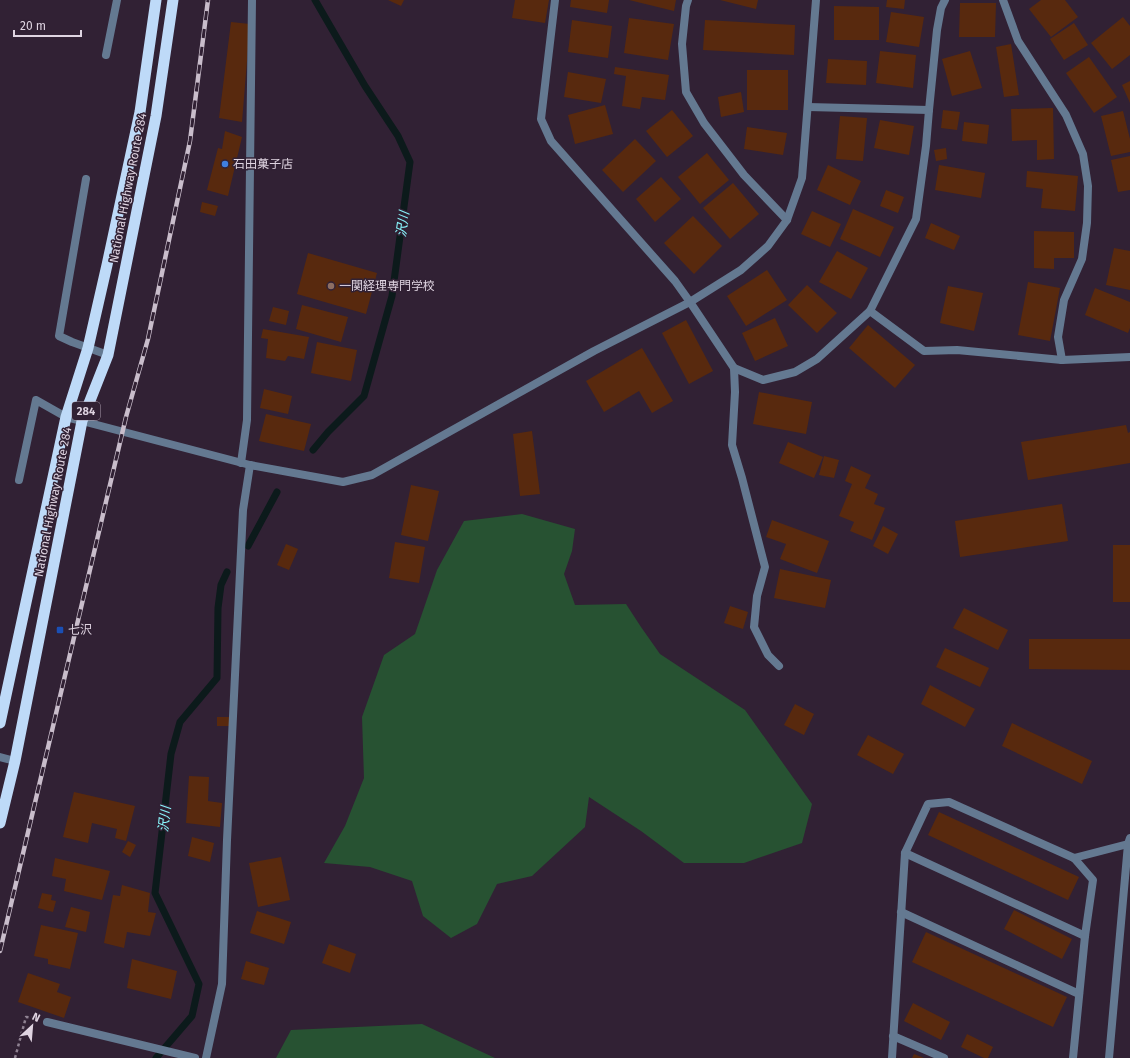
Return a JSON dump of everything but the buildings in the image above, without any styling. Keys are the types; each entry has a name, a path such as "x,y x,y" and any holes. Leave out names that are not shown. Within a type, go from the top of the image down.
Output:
{"highway":[{"name":"National Highway Route 284","path":"0,722 66,417 88,348 140,112 156,0"},
{"name":"National Highway Route 284","path":"0,823 15,760 82,421 108,355 156,116 172,0"}],"street":[{"path":"106,55 117,0"},
{"path":"206,1058 222,984 227,840 246,464 252,0"},
{"path":"555,0 542,119 551,141 675,281 734,368 735,392 732,445 765,567 757,596 754,627 768,655 779,666"},
{"path":"688,0 682,44 686,92 704,123 744,175 787,220"},
{"path":"19,480 36,400 66,417 246,464 343,482 372,475 594,351 690,302 741,270 768,246 787,220 802,178 816,0"},
{"path":"734,368 763,380 795,372 817,359 870,311 916,219 926,146 928,110 937,30 941,8 945,0"},
{"path":"1003,0 1018,41 1066,115 1083,154 1088,186 1087,223 1082,259 1064,300 1058,337 1062,360"},
{"path":"808,107 928,110"},
{"path":"86,180 59,336 108,355"},
{"path":"870,311 924,351 957,350 1062,360 1130,357"},
{"path":"0,757 15,760"},
{"path":"892,1058 905,853 928,804 949,802 1074,858 1093,880 1085,936 1073,1058"},
{"path":"1074,858 1129,841 1109,1058"},
{"path":"905,853 1085,936"},
{"path":"901,912 1080,994"},
{"path":"47,1022 195,1058"},
{"path":"893,1036 944,1058"}],"path":[{"path":"15,1058 26,1017 47,1022"}],"green space":[{"path":"522,514 575,529 572,551 564,574 575,605 626,604 660,654 745,710 812,804 802,843 744,863 684,863 641,831 589,797 585,827 532,876 497,884 477,924 451,938 423,916 412,881 370,867 324,863 345,826 364,778 362,717 384,655 415,634 437,570 464,521"},
{"path":"422,1024 495,1058 276,1058 291,1030"}],"waterway":[{"name":"沢川","path":"313,450 328,432 364,396 392,296 410,162 398,136 365,86 315,0"},
{"name":"沢川","path":"248,546 277,492"},
{"name":"沢川","path":"156,1058 192,1016 199,984 155,893 171,754 180,722 217,678 218,608 221,585 227,572"}],"railway":[{"path":"0,951 126,417 148,339 190,141 208,0"}],"place":[{"name":"石田菓子店","path":"225,164"},
{"name":"一関経理専門学校","path":"331,286"},
{"name":"七沢","path":"60,630"}]}
